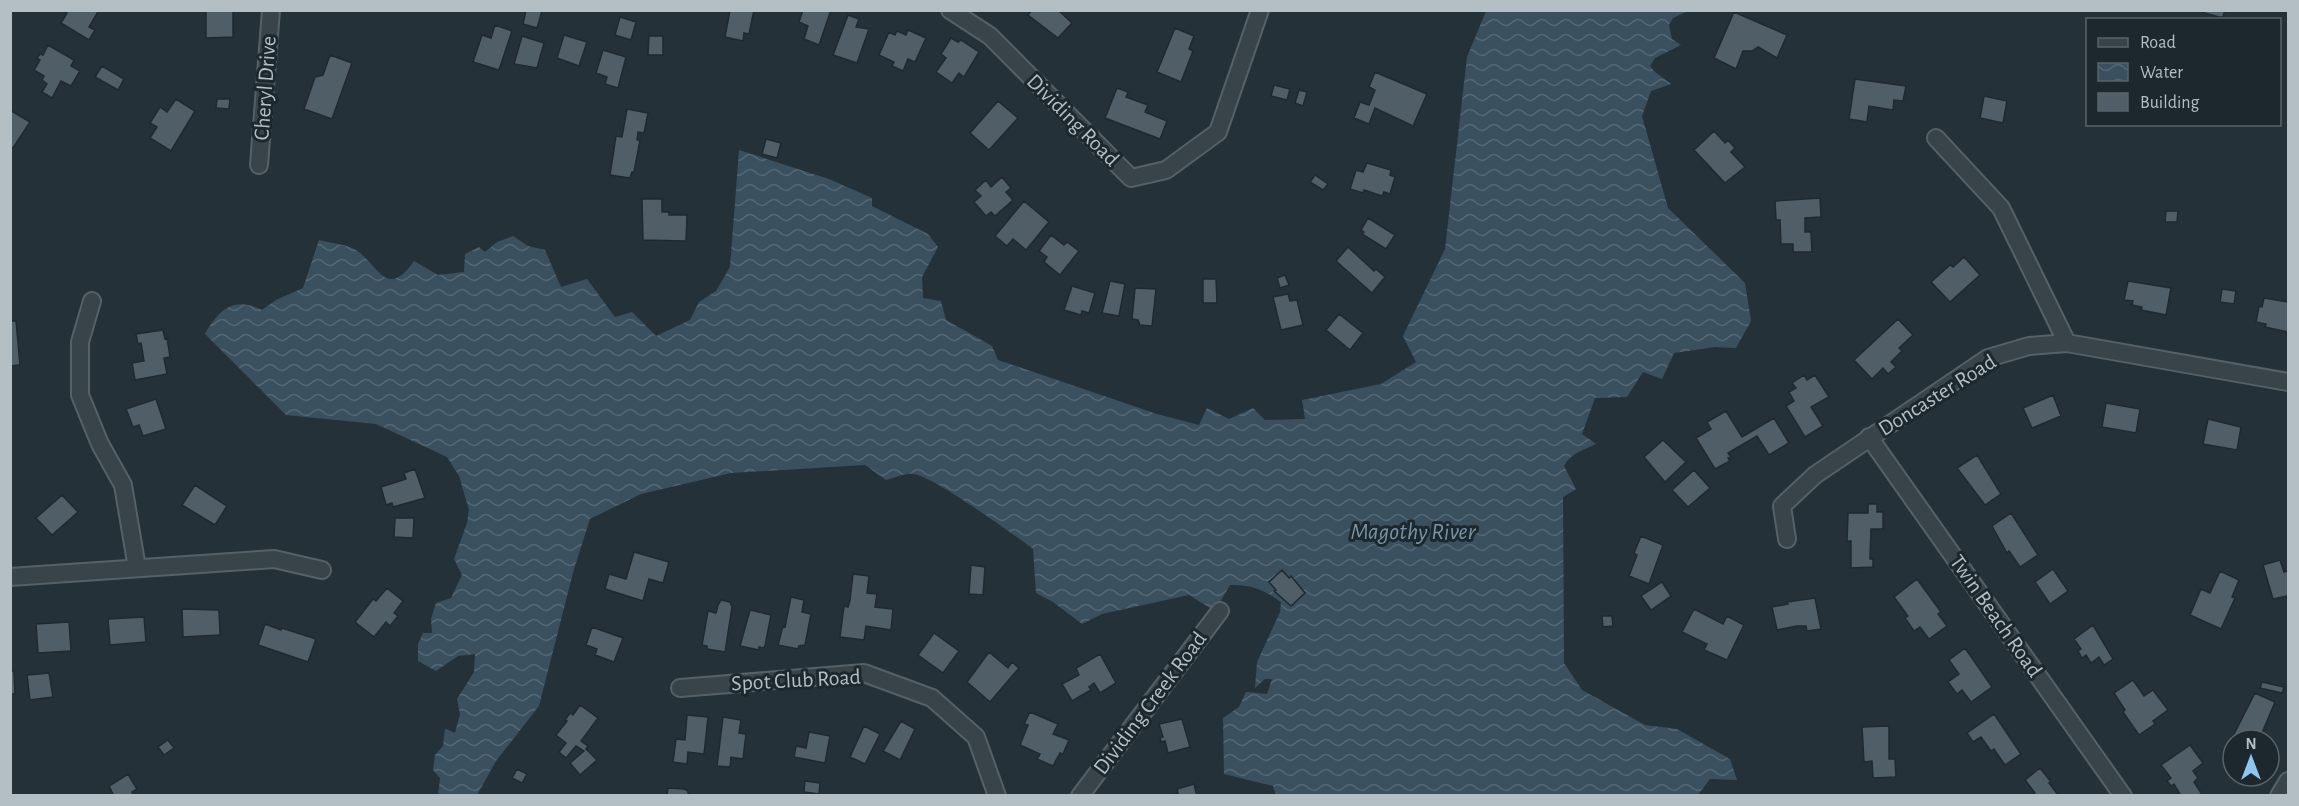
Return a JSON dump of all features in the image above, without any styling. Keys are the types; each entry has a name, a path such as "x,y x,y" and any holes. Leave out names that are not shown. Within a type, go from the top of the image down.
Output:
{"street":[{"name":"Cheryl Drive","path":"259,165 271,10"},
{"name":"Dividing Road","path":"950,10 990,36 1131,178 1166,170 1218,132 1260,10"},
{"path":"1936,138 2001,208 2067,343"},
{"path":"92,301 80,342 80,395 100,444 123,485 137,568"},
{"name":"Doncaster Road","path":"1786,539 1782,506 1815,475 1988,358 2029,346 2067,343 2289,382"},
{"name":"Twin Beach Road","path":"1869,437 2123,795"},
{"path":"10,577 274,559 321,570"},
{"name":"Dividing Creek Road","path":"1080,795 1220,611"},
{"name":"Spot Club Road","path":"680,688 864,673 932,698 976,737 997,795"},
{"path":"2279,795 2289,781"}],"water":[{"name":"Magothy River","path":"1486,11 1688,11 1673,18 1669,25 1672,39 1681,45 1655,58 1650,66 1671,84 1651,91 1642,116 1668,208 1745,283 1751,321 1736,348 1715,347 1674,353 1662,379 1643,372 1627,397 1595,398 1582,434 1596,444 1574,455 1564,466 1576,489 1563,497 1564,663 1582,690 1645,725 1677,729 1730,759 1737,780 1710,779 1697,796 1276,795 1273,786 1224,774 1223,718 1239,707 1246,692 1267,694 1272,679 1265,679 1255,688 1257,662 1280,612 1281,602 1257,589 1230,585 1215,611 1189,595 1102,614 1082,624 1053,602 1036,593 1033,549 973,507 923,477 910,474 886,480 865,465 731,473 641,494 590,519 574,569 539,706 496,761 477,795 438,795 440,778 433,770 435,755 443,746 445,729 455,733 460,714 457,699 474,672 475,654 458,656 436,671 418,661 418,644 423,633 432,633 431,619 436,603 451,598 462,575 454,559 467,523 469,510 459,476 447,457 376,424 286,415 205,334 210,325 228,307 243,304 262,310 276,300 303,288 319,240 356,250 389,279 404,273 414,261 438,275 464,272 465,254 479,247 485,252 497,242 513,236 528,246 545,250 561,287 587,279 615,317 632,312 656,336 690,320 699,302 716,291 730,267 739,150 829,179 872,198 872,206 928,234 938,247 922,277 923,298 941,301 946,320 992,346 998,360 1157,414 1199,425 1207,408 1229,419 1253,408 1265,420 1305,419 1302,400 1381,384 1416,362 1403,336 1445,249 1467,57"}],"building":[{"path":"63,10 99,10 89,27 95,30 89,40 61,23 67,13"},
{"path":"206,10 233,10 233,37 206,38"},
{"path":"526,10 542,11 537,28 523,24"},
{"path":"730,10 754,10 749,34 744,33 743,41 725,37"},
{"path":"803,10 831,10 819,45 804,39 808,26 799,22"},
{"path":"1032,10 1058,10 1072,23 1058,38 1028,15"},
{"path":"2194,10 2225,10 2223,17 2219,17"},
{"path":"1734,12 1787,35 1777,58 1758,47 1752,51 1743,51 1736,69 1714,58"},
{"path":"848,15 859,19 856,27 869,29 857,63 833,55"},
{"path":"620,17 636,22 631,40 615,35"},
{"path":"495,25 512,31 499,70 473,62 482,35 491,38"},
{"path":"1175,28 1194,36 1189,49 1193,51 1181,82 1157,72"},
{"path":"908,30 926,38 915,62 908,59 903,71 892,66 894,62 879,55 889,32 895,35 897,31 906,35"},
{"path":"564,35 587,42 579,66 557,58"},
{"path":"522,36 544,43 537,68 514,64"},
{"path":"649,36 663,36 663,55 648,55"},
{"path":"951,38 958,42 961,40 979,52 964,77 959,73 952,83 936,72 946,58 941,54"},
{"path":"48,45 74,60 71,66 80,71 71,86 61,81 52,98 42,92 47,84 42,80 44,76 34,70 40,60 37,58 40,54 43,55"},
{"path":"603,50 626,57 618,88 605,84 607,77 596,73"},
{"path":"330,55 352,63 332,119 304,109 315,77 323,75"},
{"path":"102,66 124,79 118,90 95,77"},
{"path":"1375,72 1427,94 1413,126 1375,108 1369,124 1354,118 1360,102 1369,105 1375,90 1369,87"},
{"path":"1855,79 1906,86 1903,101 1894,100 1893,110 1869,106 1867,122 1849,119"},
{"path":"1274,85 1290,89 1287,100 1271,96"},
{"path":"1117,88 1128,92 1126,97 1148,105 1145,112 1167,121 1160,139 1105,118"},
{"path":"1299,90 1307,92 1303,106 1295,103"},
{"path":"1984,96 2007,101 2003,123 1980,118"},
{"path":"176,99 195,111 171,151 150,138 157,127 150,123 160,107 167,112"},
{"path":"217,99 230,99 229,109 216,108"},
{"path":"998,101 1018,118 989,150 970,133"},
{"path":"627,109 648,113 644,133 638,132 637,140 640,140 634,172 630,178 610,175 616,136 622,137"},
{"path":"10,110 30,122 13,148 10,146"},
{"path":"1714,131 1725,143 1728,140 1735,148 1731,152 1745,167 1725,183 1694,150"},
{"path":"766,139 781,143 777,158 762,154"},
{"path":"1367,163 1391,170 1390,175 1395,177 1390,194 1384,192 1382,196 1364,190 1363,193 1350,189 1356,170 1363,172"},
{"path":"1315,175 1328,184 1323,190 1310,182"},
{"path":"1002,177 1011,188 1006,192 1013,200 995,216 991,212 986,216 974,202 981,196 975,190 986,180 991,187"},
{"path":"1820,198 1821,217 1805,218 1805,232 1811,232 1812,252 1793,252 1793,244 1781,244 1780,220 1776,220 1775,201"},
{"path":"642,199 662,199 662,212 669,212 669,215 687,215 686,241 643,240"},
{"path":"1024,201 1049,222 1026,250 1013,239 1007,246 995,236"},
{"path":"2166,211 2178,211 2177,222 2165,222"},
{"path":"1368,218 1395,235 1386,249 1362,234 1364,232 1361,230"},
{"path":"1051,235 1064,245 1067,242 1079,251 1060,275 1044,262 1047,257 1039,251"},
{"path":"1348,247 1374,271 1376,269 1385,277 1372,293 1336,261"},
{"path":"1964,257 1980,275 1950,302 1931,282 1950,265 1953,267"},
{"path":"1285,275 1289,285 1280,288 1277,278"},
{"path":"1203,279 1216,279 1217,303 1203,303"},
{"path":"1110,281 1125,284 1119,316 1102,313"},
{"path":"2128,281 2171,288 2166,315 2141,310 2142,307 2132,305 2133,301 2124,300"},
{"path":"1072,286 1095,293 1089,313 1082,311 1081,315 1064,310"},
{"path":"1135,288 1156,289 1152,326 1140,325 1138,320 1132,319"},
{"path":"2222,289 2236,291 2234,304 2220,302"},
{"path":"1288,294 1290,301 1297,300 1303,325 1281,330 1273,297"},
{"path":"2264,298 2288,302 2288,332 2265,327 2266,324 2256,322 2259,306 2262,307"},
{"path":"1339,314 1363,333 1350,350 1326,330"},
{"path":"1898,319 1913,335 1899,348 1902,351 1891,362 1896,367 1888,374 1883,368 1872,379 1854,360"},
{"path":"10,321 16,321 20,365 10,366"},
{"path":"163,330 165,339 167,338 170,357 164,358 167,374 135,380 132,363 144,361 141,343 138,344 136,334"},
{"path":"1804,375 1807,380 1815,375 1829,397 1811,407 1823,426 1805,437 1786,406 1794,401 1789,392 1796,388 1792,383"},
{"path":"2053,395 2061,416 2032,428 2023,408"},
{"path":"156,399 166,429 143,436 139,425 133,427 126,409"},
{"path":"2106,403 2140,409 2136,433 2102,427"},
{"path":"1726,411 1742,437 1774,418 1789,443 1769,455 1757,436 1728,453 1731,457 1728,458 1730,461 1715,469 1696,438 1711,429 1707,422"},
{"path":"2208,419 2241,427 2237,450 2203,444"},
{"path":"1663,440 1686,462 1665,482 1644,457"},
{"path":"1977,455 2001,494 1985,505 1957,468"},
{"path":"415,469 425,498 393,507 392,503 386,505 381,487 406,479 404,473"},
{"path":"1694,470 1710,488 1688,507 1672,490"},
{"path":"195,485 227,506 215,525 182,505"},
{"path":"62,495 78,512 52,535 36,518"},
{"path":"1868,504 1877,504 1877,512 1883,512 1883,529 1871,529 1870,559 1873,559 1873,567 1851,568 1851,541 1847,541 1848,513 1868,513"},
{"path":"2011,513 2038,555 2020,567 2009,551 2007,553 1992,526"},
{"path":"395,518 414,518 413,538 394,537"},
{"path":"1641,536 1663,545 1649,584 1629,576 1637,555 1634,553"},
{"path":"634,552 669,562 663,583 649,579 643,601 605,589 609,574 626,579"},
{"path":"2280,560 2284,572 2288,571 2288,597 2273,599 2263,565"},
{"path":"971,565 985,567 983,595 969,594"},
{"path":"2053,569 2068,591 2050,604 2035,582"},
{"path":"1282,570 1289,578 1291,576 1305,593 1291,606 1274,591 1276,590 1269,582"},
{"path":"2220,571 2239,580 2232,597 2235,598 2221,629 2190,615 2201,589 2210,593"},
{"path":"853,574 869,576 867,593 877,594 875,607 893,609 891,630 866,626 864,640 840,637 844,606 848,607 850,600"},
{"path":"1917,579 1941,612 1938,614 1947,626 1929,639 1920,627 1914,631 1905,618 1908,616 1894,597"},
{"path":"1662,582 1671,596 1651,610 1641,596"},
{"path":"387,588 403,601 394,613 398,616 390,626 386,622 374,637 355,622 373,599 376,601"},
{"path":"791,597 804,600 802,612 811,614 805,645 799,646 798,649 778,645 783,626 785,627"},
{"path":"1815,598 1821,629 1807,631 1806,626 1797,626 1777,630 1772,607 1788,604 1787,602"},
{"path":"721,600 730,602 732,607 725,652 707,649 707,646 702,645 708,611 716,613"},
{"path":"182,609 219,610 220,635 183,637"},
{"path":"1694,609 1723,624 1727,616 1744,625 1727,660 1704,650 1707,644 1682,632"},
{"path":"750,610 771,615 765,646 759,647 759,650 740,646"},
{"path":"1602,616 1612,616 1613,626 1603,627"},
{"path":"144,617 146,642 110,645 108,619"},
{"path":"69,622 71,651 38,653 36,624"},
{"path":"265,624 316,639 308,662 258,645"},
{"path":"2093,625 2113,659 2104,665 2099,657 2091,663 2086,655 2082,658 2078,651 2081,649 2074,639"},
{"path":"592,627 623,638 614,662 595,655 597,649 586,645"},
{"path":"934,633 959,651 943,673 918,655"},
{"path":"1965,648 1992,687 1971,702 1962,690 1957,694 1948,682 1959,674 1949,660"},
{"path":"989,652 1008,668 1012,662 1019,668 990,702 967,682"},
{"path":"1100,654 1116,683 1100,693 1094,683 1089,687 1091,690 1072,701 1062,684 1079,675 1076,668"},
{"path":"10,671 14,671 15,694 10,694"},
{"path":"49,673 53,697 30,700 27,675"},
{"path":"2133,680 2144,696 2153,690 2168,710 2153,721 2155,724 2139,735 2123,712 2125,710 2114,693"},
{"path":"2262,682 2284,687 2282,693 2260,688"},
{"path":"2255,693 2275,702 2264,728 2237,728"},
{"path":"580,705 598,718 581,741 588,746 586,749 597,760 580,775 570,763 584,751 576,746 566,758 559,752 566,743 556,735 570,713 573,715"},
{"path":"1030,712 1058,724 1053,734 1069,740 1063,754 1060,753 1053,766 1037,759 1040,754 1020,745 1028,725 1024,724"},
{"path":"1994,714 2021,754 2005,765 1994,749 1991,751 1981,737 1973,742 1967,733"},
{"path":"687,715 708,717 704,754 688,752 687,764 673,762 676,739 685,740"},
{"path":"723,717 741,720 739,733 746,734 743,759 731,757 730,767 717,766"},
{"path":"1182,719 1190,747 1168,753 1165,741 1161,742 1160,738 1163,737 1159,724"},
{"path":"901,721 915,729 900,760 883,751"},
{"path":"864,726 880,734 865,764 850,757"},
{"path":"1889,726 1889,759 1895,759 1896,777 1873,778 1872,761 1864,762 1862,727"},
{"path":"809,732 830,736 825,763 794,757 796,746 806,748"},
{"path":"168,740 174,748 164,755 158,747"},
{"path":"2190,745 2203,763 2193,771 2198,778 2194,782 2203,796 2181,796 2174,784 2171,786 2167,781 2171,778 2161,765"},
{"path":"2040,768 2059,796 2031,796 2035,793 2025,780"},
{"path":"517,769 527,774 522,783 512,778"},
{"path":"128,774 137,789 132,792 134,796 114,796 109,786"},
{"path":"805,781 820,783 819,794 804,792"},
{"path":"1194,784 1197,796 1170,796 1178,793 1177,789"},
{"path":"668,788 684,789 688,791 688,796 667,796"}]}
